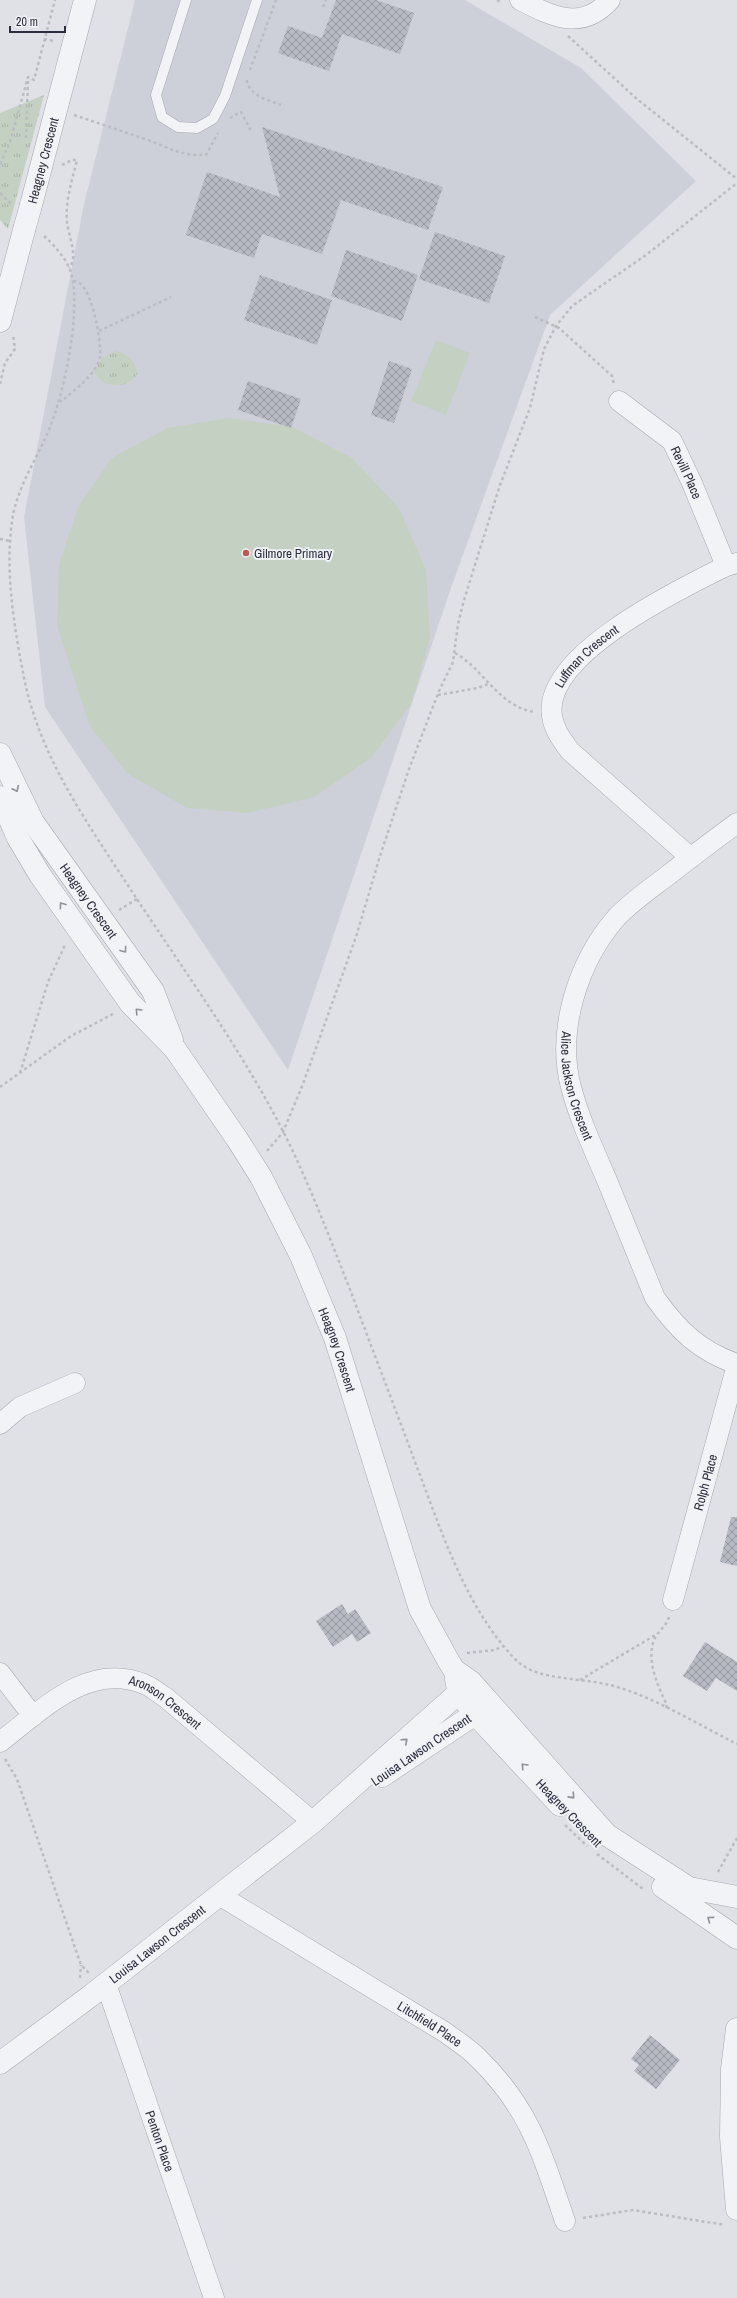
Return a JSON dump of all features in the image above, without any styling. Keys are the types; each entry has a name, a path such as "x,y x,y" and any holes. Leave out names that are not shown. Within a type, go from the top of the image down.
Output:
{"street":[{"name":"Heagney Crescent","path":"0,321 33,232 23,207 85,0"},
{"path":"514,3 554,17 571,20 588,16 605,6 610,0"},
{"name":"Revill Place","path":"619,401 672,441 731,565"},
{"name":"Luffman Crescent","path":"691,858 570,751 555,730 552,715 552,699 558,684 568,671 589,650 621,625 655,602 731,565"},
{"name":"Heagney Crescent","path":"0,754 40,875 130,1003 175,1049 250,1160 301,1256 335,1338 420,1609 482,1710 607,1835 737,1938"},
{"name":"Heagney Crescent","path":"0,797 24,826"},
{"name":"Alice Jackson Crescent","path":"737,822 644,893 617,917 606,931 587,962 570,1015 567,1034 568,1070 571,1087 582,1120 655,1298 674,1324 697,1344 723,1359 737,1364"},
{"name":"Rolph Place","path":"673,1600 737,1364"},
{"path":"0,1424 20,1407 75,1383"},
{"path":"0,1673 34,1716"},
{"name":"Louisa Lawson Crescent","path":"313,1822 461,1675"},
{"name":"Aronson Crescent","path":"1,1748 34,1716 61,1695 84,1683 109,1678 121,1678 145,1684 165,1697 313,1822"},
{"name":"Louisa Lawson Crescent","path":"0,2063 97,1976 219,1896 313,1822 482,1710"},
{"name":"Heagney Crescent","path":"653,1872 689,1888 737,1897"},
{"name":"Litchfield Place","path":"219,1896 443,2031 476,2055 505,2086 517,2103 535,2136 565,2221"},
{"name":"Penton Place","path":"97,1976 214,2298"},
{"path":"733,2218 731,2137 732,2069 737,2029"}],"lane":[{"path":"186,0 156,95 162,117 178,128 197,128 213,119 225,96 257,0"}],"path":[{"path":"28,77 34,80 55,0"},
{"path":"276,0 255,61 246,79 248,87 258,96 281,105"},
{"path":"324,7 326,0"},
{"path":"497,0 514,3"},
{"path":"565,32 580,50 636,99 737,179"},
{"path":"26,142 28,77"},
{"path":"0,164 10,142 28,77"},
{"path":"58,165 77,160 66,208 72,252 71,266 69,268"},
{"path":"250,1160 267,1151 283,1132 303,1084 356,937 396,808 455,653 458,624 464,600 500,485 530,408 544,349 556,326 572,306 646,255 737,183"},
{"path":"0,193 23,207"},
{"path":"33,232 61,255 69,268 73,281 74,306 70,349 59,401 50,429 17,501 10,541 12,595 25,682 35,718 53,764 89,825 226,1035 283,1132 325,1226 446,1543 470,1595 503,1646 529,1671 614,1686 666,1708 737,1744"},
{"path":"59,401 62,401 94,370 100,357 99,331 89,298 80,283 73,281"},
{"path":"99,331 171,297"},
{"path":"536,317 556,326 612,376 619,401"},
{"path":"0,539 10,541"},
{"path":"455,653 488,684 519,707 552,715"},
{"path":"438,695 478,688 488,684"},
{"path":"20,1073 48,982 59,955 68,940"},
{"path":"0,1087 71,1036 120,1011"},
{"path":"580,1680 658,1633 667,1624 673,1600"},
{"path":"658,1633 653,1643 653,1666 658,1686 667,1705 666,1708"},
{"path":"461,1675 495,1650 503,1646"},
{"path":"1,1748 17,1779 81,1965 80,1982 97,1976"},
{"path":"718,1872 737,1838"},
{"path":"81,1965 97,1976"},
{"path":"565,2221 633,2210 733,2218"}],"shaded area":[{"name":"Gilmore Primary","path":"135,0 465,0 581,68 696,181 550,315 451,588 288,1070 45,707 24,517 84,204"}],"green space":[{"path":"44,95 8,229 0,220 0,113"},
{"path":"436,340 470,353 446,415 411,401"},
{"path":"116,351 124,354 130,359 135,365 138,373 134,379 122,385 109,384 103,381 94,371 102,358"},
{"path":"229,418 292,427 352,458 399,508 426,570 430,638 411,704 371,758 314,797 248,813 187,808 128,774 89,725 57,625 59,565 79,505 112,458 167,428"}],"building":[{"path":"336,0 376,0 414,13 400,54 342,34 329,71 278,53 288,26 322,38"},
{"path":"262,127 443,187 428,230 341,200 322,254 262,234 254,258 186,235 207,172 280,197"},
{"path":"435,232 505,256 489,303 419,279"},
{"path":"346,250 418,275 402,321 331,296"},
{"path":"260,275 332,300 317,345 244,320"},
{"path":"389,361 412,369 394,423 371,415"},
{"path":"248,381 301,399 291,428 238,410"},
{"path":"731,1517 737,1517 737,1566 720,1562"},
{"path":"342,1604 348,1614 355,1609 371,1633 357,1642 352,1634 333,1647 316,1621"},
{"path":"705,1642 737,1662 737,1691 716,1678 707,1691 683,1676"},
{"path":"650,2035 680,2060 656,2089 634,2071 639,2065 631,2059"}],"place":[{"name":"Gilmore Primary","path":"246,553"}]}
